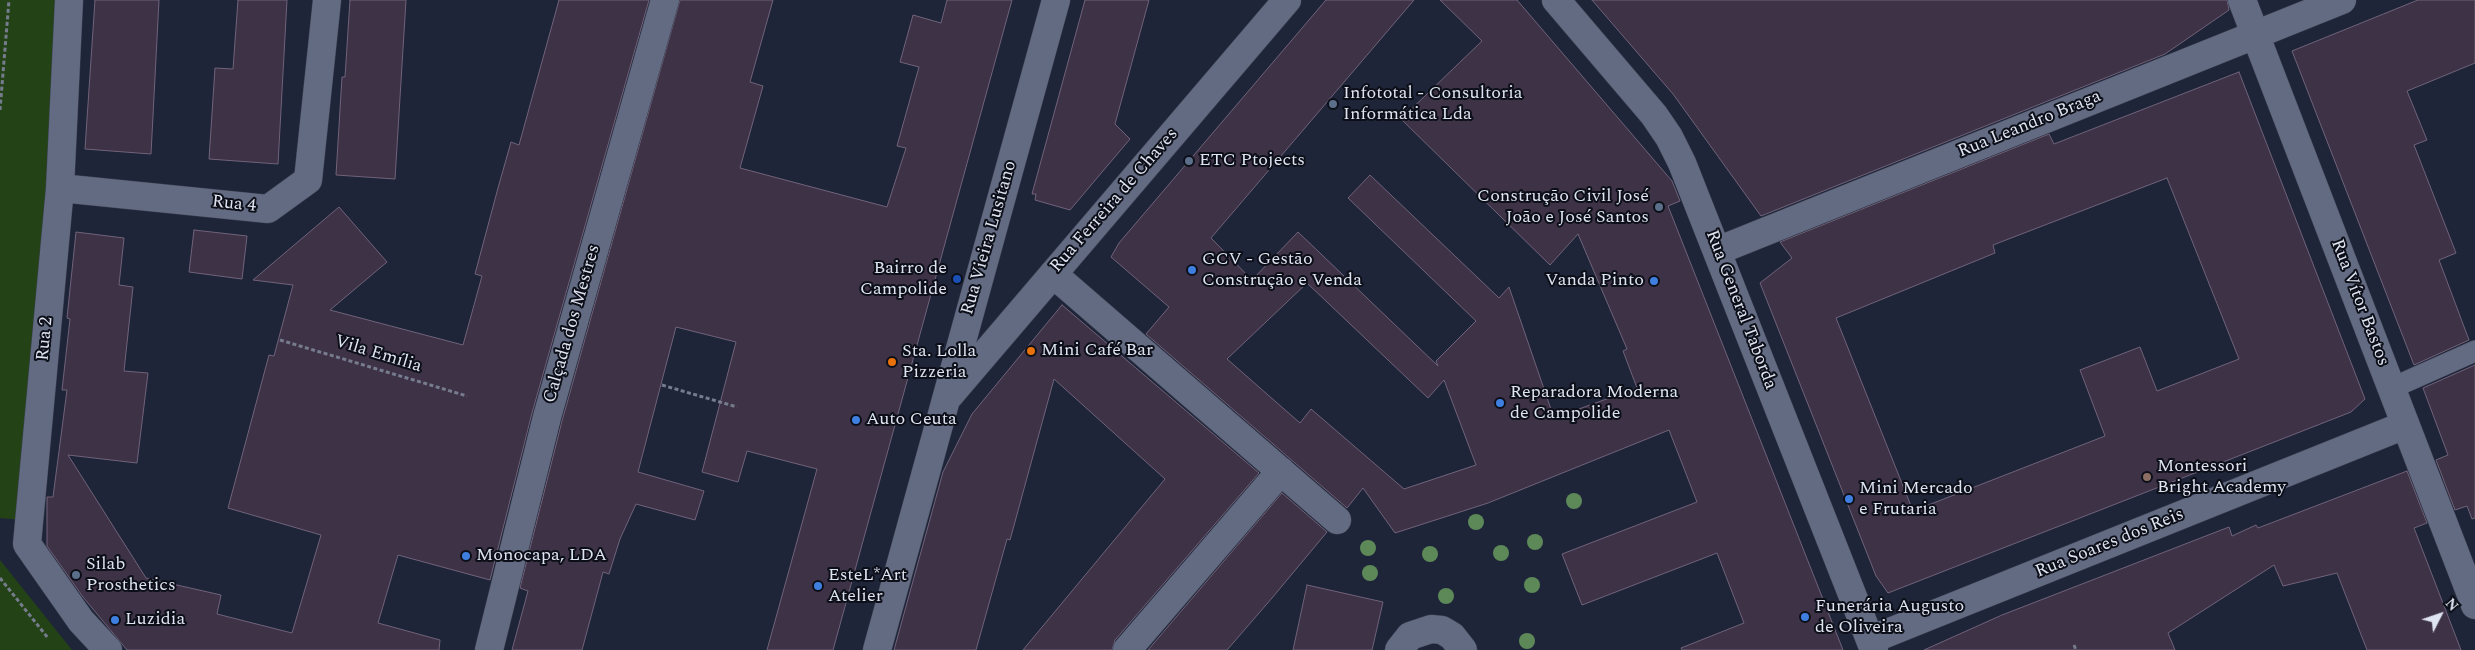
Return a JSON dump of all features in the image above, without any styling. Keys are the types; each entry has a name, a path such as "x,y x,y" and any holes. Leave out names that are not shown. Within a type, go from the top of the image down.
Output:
{"street":[{"name":"Rua 2","path":"69,0 60,188 27,544 81,621 108,650"},
{"name":"Rua 4","path":"60,188 268,209 308,180 327,0"},
{"name":"Calçada dos Mestres","path":"490,650 547,417 665,0"},
{"name":"Rua Vieira Lusitano","path":"877,650 943,402 1056,0"},
{"name":"Rua Ferreira de Chaves","path":"943,402 1287,0"},
{"name":"Rua General Taborda","path":"1556,0 1654,115 1669,138 1717,251 1872,645"},
{"name":"Rua Vítor Bastos","path":"2242,0 2475,605"},
{"name":"Rua Leandro Braga","path":"1717,251 2342,0"},
{"path":"1054,274 1338,520"},
{"name":"Rua Soares dos Reis","path":"1872,645 2406,425"},
{"path":"1127,650 1281,471"},
{"path":"1399,650 1410,636 1431,629 1442,630 1452,636 1463,650"}],"lane":[{"path":"2392,388 2475,351"}],"path":[{"path":"0,110 9,0"},
{"name":"Vila Emília","path":"280,340 467,396"},
{"path":"662,385 737,407"},
{"path":"0,578 52,643"},
{"path":"2074,645 2076,650"}],"green space":[{"path":"0,0 77,0 34,521 0,518"},
{"path":"0,560 72,650 0,650"}],"building":[{"path":"95,0 159,0 151,154 85,149"},
{"path":"238,0 287,0 278,164 209,159 215,68 233,69"},
{"path":"350,0 406,0 395,179 336,175 342,77 345,77"},
{"path":"559,0 649,0 532,413 490,580 398,555 378,623 440,640 439,650 127,650 83,597 47,546 47,497 53,497 67,390 62,390 70,319 67,318 76,232 124,238 119,285 133,287 124,371 148,373 137,463 68,455 146,578 221,595 217,614 292,633 321,535 228,508 269,355 274,356 293,285 253,280 339,207 387,262 330,310 463,345 482,276 475,274 498,188 511,142 519,145"},
{"path":"680,0 773,0 750,82 763,86 740,168 887,207 906,148 897,146 919,67 900,62 913,15 941,23 947,0 1012,0 833,650 767,650 817,469 747,451 738,482 702,472 736,342 676,327 638,472 704,491 695,520 636,504 620,539 609,574 603,572 582,650 512,650 528,591 520,588 562,421"},
{"path":"1085,0 1149,0 1115,124 1130,139 1070,210 1035,200 1036,194 1032,194"},
{"path":"1326,0 1414,0 1211,238 1252,280 1298,232 1438,366 1436,361 1476,321 1348,198 1370,175 1499,298 1509,287 1554,418 1637,388 1623,351 1627,349 1578,234 1550,265 1401,119 1482,41 1440,0 1517,0 1672,181 1680,201 1668,206 1843,650 1682,650 1681,648 1744,623 1717,553 1582,605 1562,554 1697,502 1669,430 1488,503 1395,533 1363,488 1347,508 1146,334 1169,307 1111,257 1119,243","holes":["1307,283 1428,398 1444,380 1476,465 1404,489 1311,409 1300,423 1227,359"]},
{"path":"1592,0 2227,0 2229,10 2165,54 1761,216 1673,94"},
{"path":"2418,0 2475,0 2475,63 2407,91 2427,140 2414,145 2456,253 2439,260 2469,340 2414,365 2292,51"},
{"path":"2239,72 2365,399 2351,412 1888,593 1876,576 1760,283 1792,258 1780,242 2049,134 2054,144","holes":["2167,178 2239,359 2157,391 2140,347 2080,370 2105,436 1913,511 1836,318 1995,253 1993,245"]},
{"path":"194,230 247,236 242,279 189,272"},
{"path":"1062,305 1259,473 1115,640 1112,650 1023,650 1165,479 1054,379 1010,540 1007,539 976,650 894,650 943,472 972,414"},
{"path":"2475,365 2475,518 2472,519 2467,506 2455,510 2436,460 2448,455 2423,388"},
{"path":"2407,471 2427,523 2414,528 2461,650 2367,650 2337,573 2283,586 2274,565 2168,633 2175,650 1924,650 2002,615 2229,527 2232,536 2256,525 2258,528"},
{"path":"1282,493 1327,532 1272,598 1227,650 1148,650"},
{"path":"1307,585 1383,602 1372,650 1293,650"}],"place":[{"name":"Infototal - Consultoria Informática Lda","path":"1333,104"},
{"name":"ETC Ptojects","path":"1189,161"},
{"name":"Construção Civil José João e José Santos","path":"1659,207"},
{"name":"GCV - Gestão Construção e Venda","path":"1192,270"},
{"name":"Bairro de Campolide","path":"957,279"},
{"name":"Vanda Pinto","path":"1654,281"},
{"name":"Mini Café Bar","path":"1031,351"},
{"name":"Sta. Lolla Pizzeria","path":"892,362"},
{"name":"Reparadora Moderna de Campolide","path":"1500,403"},
{"name":"Auto Ceuta","path":"856,420"},
{"name":"Montessori Bright Academy","path":"2147,477"},
{"name":"Mini Mercado e Frutaria","path":"1849,499"},
{"name":"Monocapa, LDA","path":"466,556"},
{"name":"Silab Prosthetics","path":"76,575"},
{"name":"EsteL*Art Atelier","path":"818,586"},
{"name":"Funerária Augusto de Oliveira","path":"1805,617"},
{"name":"Luzidia","path":"115,620"}]}
